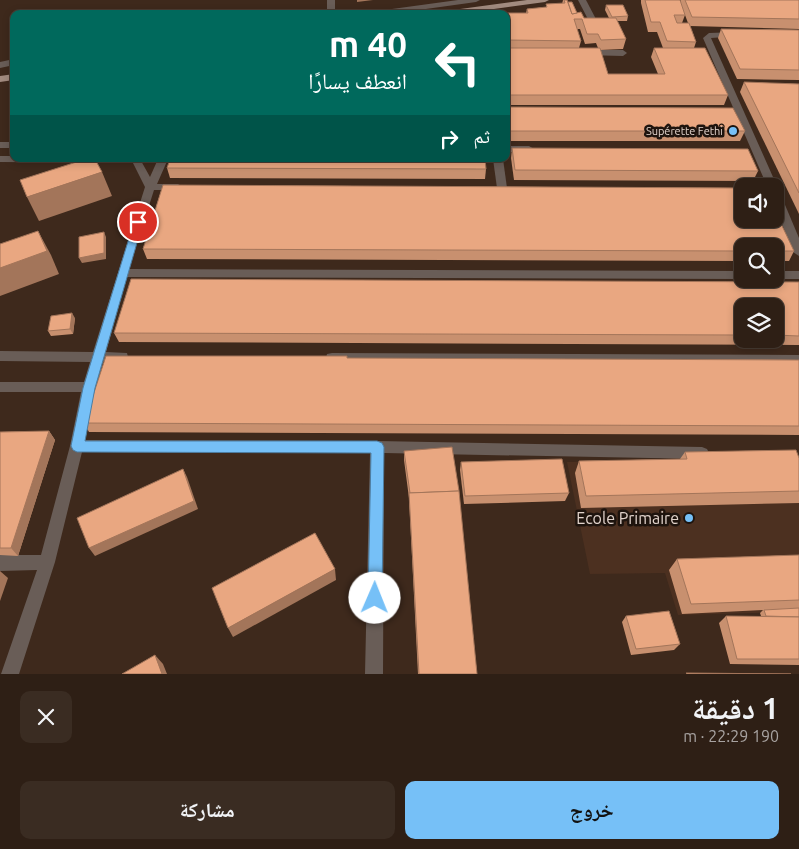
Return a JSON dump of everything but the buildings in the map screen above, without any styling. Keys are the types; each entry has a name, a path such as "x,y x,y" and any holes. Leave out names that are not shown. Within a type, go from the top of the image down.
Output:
{"main road":[{"path":"478,10 545,0"}],"street":[{"path":"400,10 476,0"},
{"path":"582,0 594,24"},
{"path":"744,34 716,33 709,35 707,38 733,86 734,112 751,149 767,178"},
{"path":"574,53 623,53"},
{"path":"510,149 536,149"},
{"path":"137,162 150,187"},
{"path":"10,674 47,562 77,446 89,388 122,273 150,187 162,162"},
{"path":"498,162 502,188"},
{"path":"150,187 189,187"},
{"path":"784,210 795,230 799,252"},
{"path":"122,273 734,275"},
{"path":"784,275 799,275"},
{"path":"0,356 138,358"},
{"path":"315,358 799,360"},
{"path":"0,387 89,388"},
{"path":"77,446 377,447 720,454"},
{"path":"374,674 377,447"},
{"path":"0,563 47,562"}],"shaded area":[{"name":"Ecole Primaire","path":"799,458 799,612 678,615 665,573 590,574 567,462"}],"place":[{"name":"Supérette Fethi","path":"733,131"},
{"name":"Ecole Primaire","path":"689,518"}],"route":[{"path":"138,222 89,388 77,446 377,447 375,598"}]}
